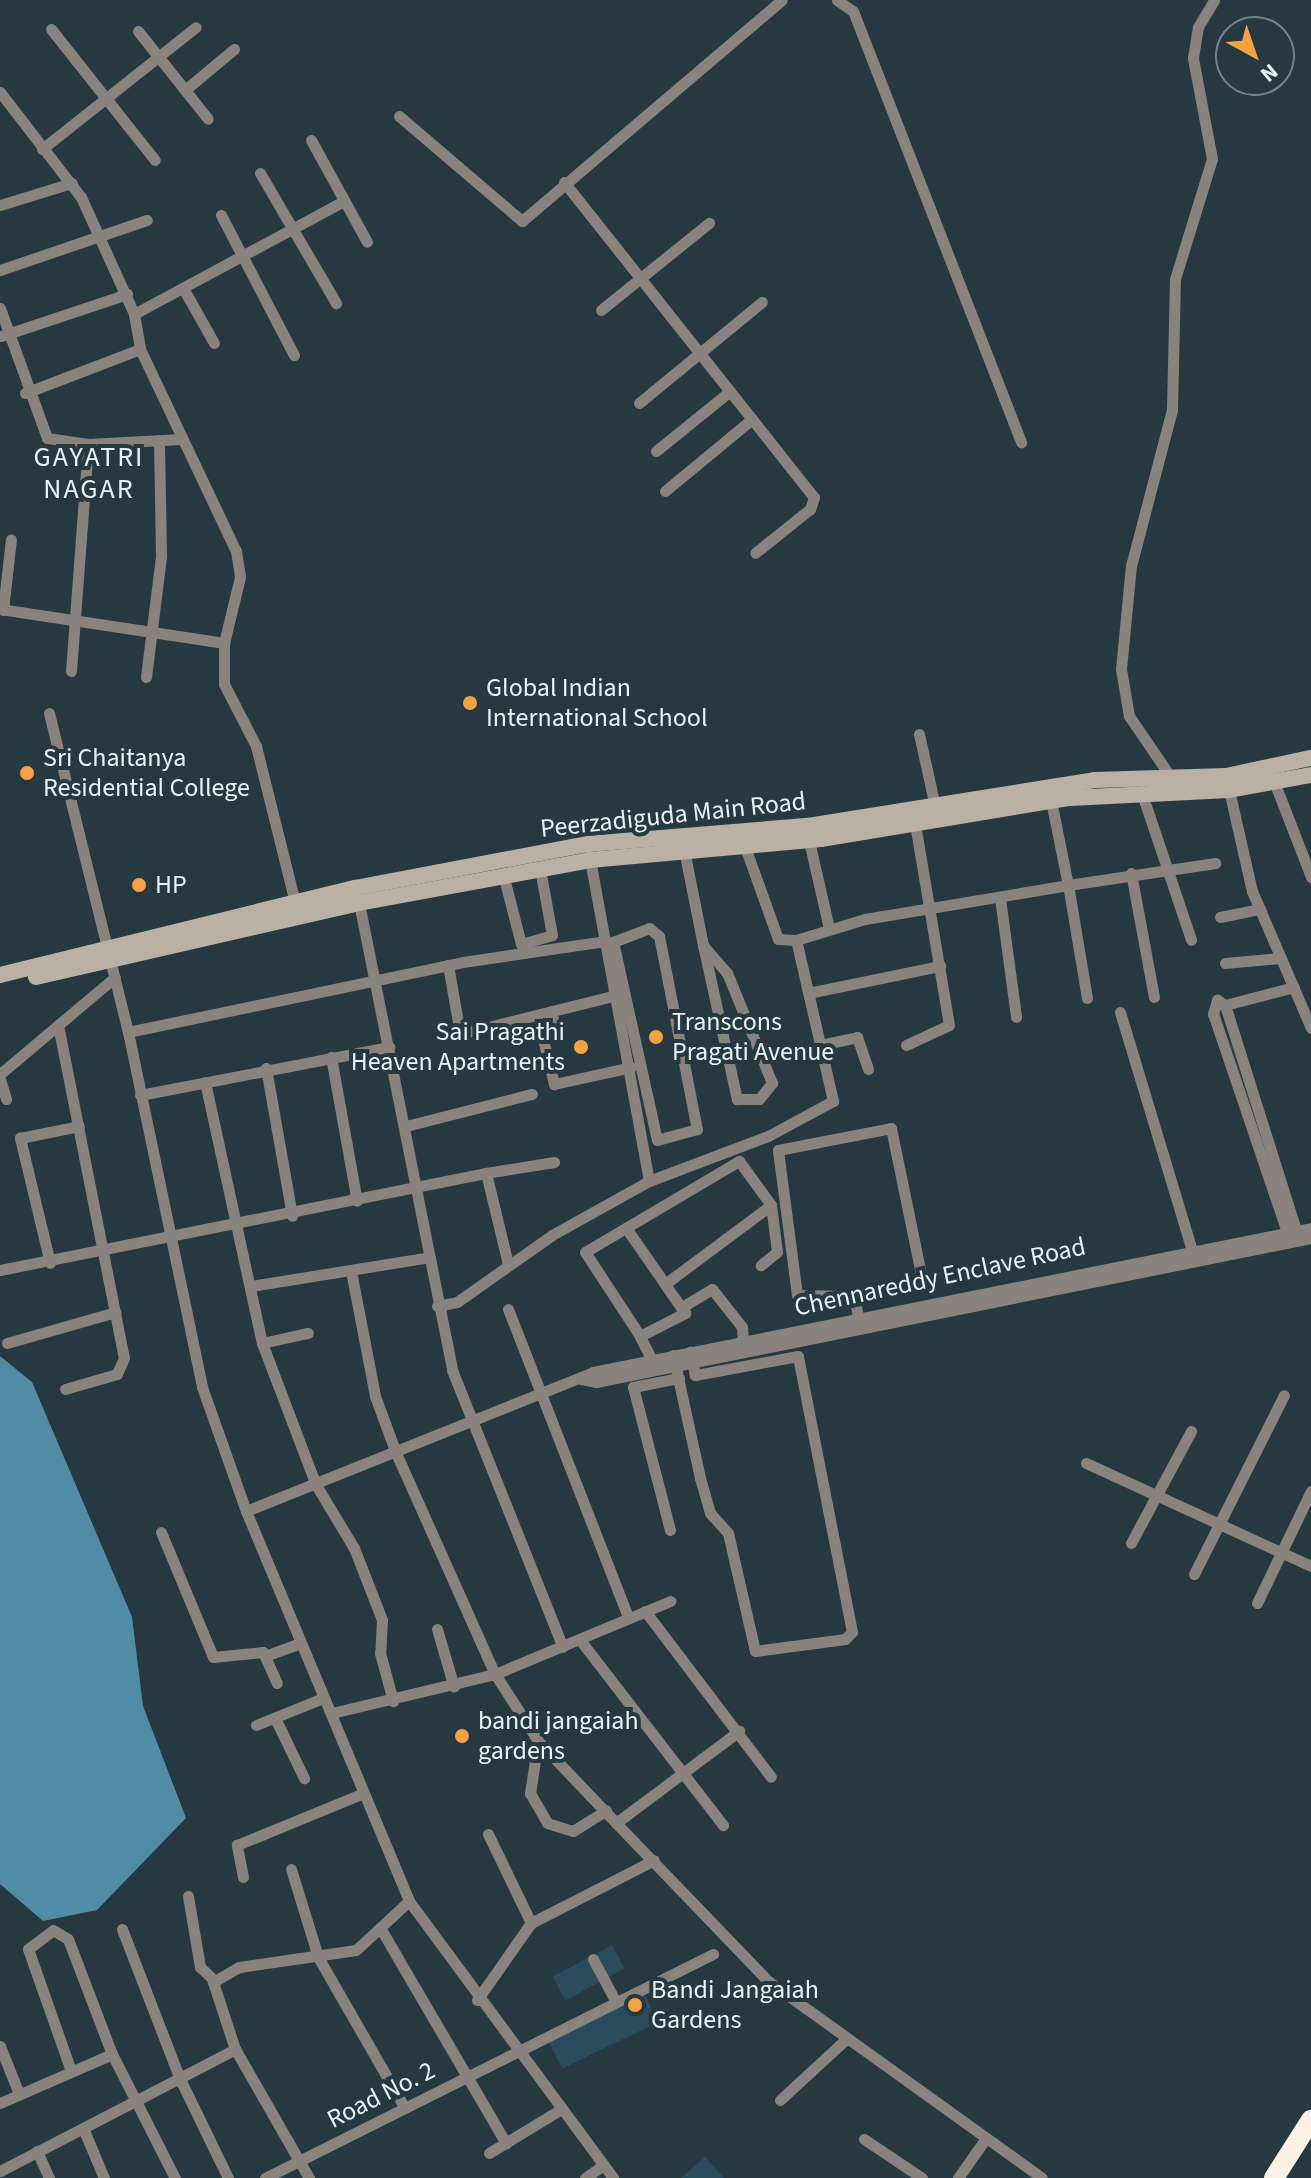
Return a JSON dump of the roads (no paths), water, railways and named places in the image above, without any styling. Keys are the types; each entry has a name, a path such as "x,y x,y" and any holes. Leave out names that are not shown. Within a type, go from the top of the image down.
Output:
{"highway":[{"path":"1274,2178 1311,2120"},
{"path":"1288,2178 1311,2141"}],"street":[{"path":"399,116 522,221 564,182 782,0"},
{"path":"837,0 853,11 1021,442"},
{"path":"1176,783 1129,716 1121,669 1131,566 1172,410 1175,279 1210,169 1193,58 1198,27 1214,0"},
{"path":"42,149 196,27"},
{"path":"51,29 155,160"},
{"path":"138,31 208,119"},
{"path":"185,90 234,49"},
{"path":"0,92 42,149 72,183 102,239 134,314 140,349 239,563 224,643 224,684 256,746 295,903"},
{"path":"311,140 367,242"},
{"path":"260,173 336,303"},
{"path":"564,182 752,419 815,504 755,553"},
{"path":"0,205 72,183"},
{"path":"134,314 344,201"},
{"path":"221,215 294,355"},
{"path":"0,270 102,239 147,220"},
{"path":"601,310 709,223"},
{"path":"183,288 214,343"},
{"path":"2,336 127,294"},
{"path":"639,403 762,302"},
{"path":"0,308 2,336 47,438 88,444 182,439"},
{"path":"25,393 140,349"},
{"path":"656,451 730,391"},
{"path":"665,491 752,419"},
{"path":"146,677 161,556 159,440"},
{"path":"71,671 78,621 88,444"},
{"path":"11,539 1,610 150,635 224,643"},
{"path":"49,713 128,1032 202,1387 246,1511 409,1901 558,2111 613,2178"},
{"path":"919,734 935,806"},
{"name":"Peerzadiguda Main Road","path":"0,984 111,963 260,919 540,869 588,852 745,847 809,841 1051,801 1271,771 1311,758"},
{"name":"Peerzadiguda Main Road","path":"260,919 295,903 588,852 808,826 1094,780 1176,783 1229,790 1311,775"},
{"path":"1275,784 1311,877"},
{"path":"1229,790 1236,845 1311,1028"},
{"path":"1141,791 1191,940"},
{"path":"1051,801 1087,998"},
{"path":"906,1045 948,1031 932,907 915,825"},
{"path":"809,841 829,928"},
{"path":"745,847 778,939 796,940 829,928 932,907 1000,898 1131,873 1215,863"},
{"path":"684,850 703,945 737,1099 759,1099 772,1083 727,973 703,945"},
{"path":"128,1032 448,965 611,938 649,928 659,936 693,1133 657,1140 650,1134 611,938 588,852"},
{"path":"503,874 523,944 552,935 540,869"},
{"path":"1131,873 1154,997"},
{"path":"1000,898 1016,1017"},
{"path":"359,903 419,1186 437,1306 470,1420 563,1647"},
{"path":"1220,917 1260,909"},
{"path":"611,938 617,995 649,1181"},
{"path":"437,1306 457,1302 508,1264 649,1181 828,1109 825,1044 813,992 796,940"},
{"path":"1225,963 1281,958"},
{"path":"6,1099 0,1076 58,1025 111,963"},
{"name":"Peerzadiguda Main Road","path":"0,975 111,963"},
{"path":"448,965 460,1034 617,995"},
{"path":"813,992 940,966"},
{"path":"1225,1005 1294,987"},
{"path":"1239,1070 1225,1048 1211,1007 1219,1000 1225,1005 1237,1044 1239,1070 1279,1195 1296,1237"},
{"path":"551,1011 555,1027 541,1031 554,1084 631,1067"},
{"path":"1120,1012 1194,1260"},
{"path":"58,1025 116,1312 121,1371 65,1389"},
{"path":"1220,1033 1232,1030"},
{"path":"825,1044 857,1037 868,1069"},
{"path":"1225,1048 1237,1044"},
{"path":"140,1095 266,1068 389,1047"},
{"path":"331,1057 357,1201"},
{"path":"266,1068 292,1216"},
{"path":"205,1082 262,1343 316,1485 354,1548 382,1620 380,1653 393,1701"},
{"path":"406,1126 532,1094"},
{"path":"50,1263 20,1138 79,1126"},
{"path":"891,1128 922,1279 916,1286 854,1296 797,1295 778,1150 891,1128"},
{"path":"654,1364 640,1336 583,1254 739,1161 771,1205 777,1252 761,1265"},
{"path":"0,1270 50,1263 102,1249 238,1227 419,1186 554,1162"},
{"path":"486,1173 508,1264"},
{"path":"665,1284 771,1205"},
{"path":"626,1228 682,1307 684,1317 640,1336"},
{"name":"Chennareddy Enclave Road","path":"246,1511 396,1453 541,1390 581,1379 674,1360 692,1363 800,1334 1194,1260 1296,1237 1311,1228"},
{"name":"Chennareddy Enclave Road","path":"859,1322 1191,1246 1296,1237"},
{"path":"251,1286 430,1257"},
{"path":"351,1271 375,1396 396,1453 495,1674 538,1741 768,1981 1042,2178"},
{"path":"682,1307 712,1289 742,1327 743,1341"},
{"path":"854,1296 859,1322"},
{"path":"508,1309 628,1616"},
{"path":"7,1343 116,1312"},
{"path":"262,1343 308,1333"},
{"name":"Chennareddy Enclave Road","path":"692,1363 743,1341 800,1334"},
{"path":"674,1360 704,1490 728,1533 755,1651 845,1639 852,1632 798,1356 692,1363"},
{"path":"670,1530 633,1387 679,1378"},
{"path":"1194,1574 1284,1395"},
{"path":"1131,1543 1191,1431"},
{"path":"1086,1463 1279,1554 1311,1566"},
{"path":"1257,1603 1311,1491"},
{"path":"161,1532 213,1657 229,1661 257,1650 265,1656 277,1683"},
{"path":"332,1713 454,1687 495,1674 670,1601"},
{"path":"645,1611 771,1777"},
{"path":"437,1629 454,1687"},
{"path":"580,1640 723,1825"},
{"path":"265,1656 301,1643"},
{"path":"256,1725 323,1698"},
{"path":"275,1718 304,1778"},
{"path":"616,1823 739,1731"},
{"path":"538,1741 530,1793 547,1823 573,1831 606,1810"},
{"path":"243,1877 237,1845 364,1793"},
{"path":"488,1834 531,1923"},
{"path":"477,2000 531,1923 654,1860"},
{"path":"291,1869 318,1957 405,2108"},
{"path":"188,1896 200,1967 214,1980 235,2049 309,2178"},
{"path":"214,1980 239,1967 356,1950 382,1931 409,1901"},
{"path":"122,1929 179,2077 228,2178"},
{"path":"71,2071 28,1949 35,1937 59,1930 68,1939 112,2054 175,2178"},
{"path":"382,1931 506,2143"},
{"name":"Road No. 2","path":"265,2178 713,1954"},
{"path":"593,1959 616,2002"},
{"path":"780,2100 846,2039"},
{"path":"0,2046 19,2094"},
{"path":"0,2171 235,2049"},
{"path":"0,2103 112,2054"},
{"path":"489,2153 558,2111"},
{"path":"83,2128 104,2178"},
{"path":"958,2178 986,2138"},
{"path":"864,2139 922,2178"},
{"path":"37,2151 49,2178"},
{"path":"585,2178 601,2167"}],"place":[{"name":"Global Indian International School","path":"470,703"},
{"name":"Sri Chaitanya Residential College","path":"27,773"},
{"name":"HP","path":"139,885"},
{"name":"Transcons Pragati Avenue","path":"656,1037"},
{"name":"Sai Pragathi Heaven Apartments","path":"581,1047"},
{"name":"bandi jangaiah gardens","path":"462,1736"},
{"name":"Bandi Jangaiah Gardens","path":"635,2005"}],"district":[{"name":"GAYATRI NAGAR","path":"89,473"}]}
